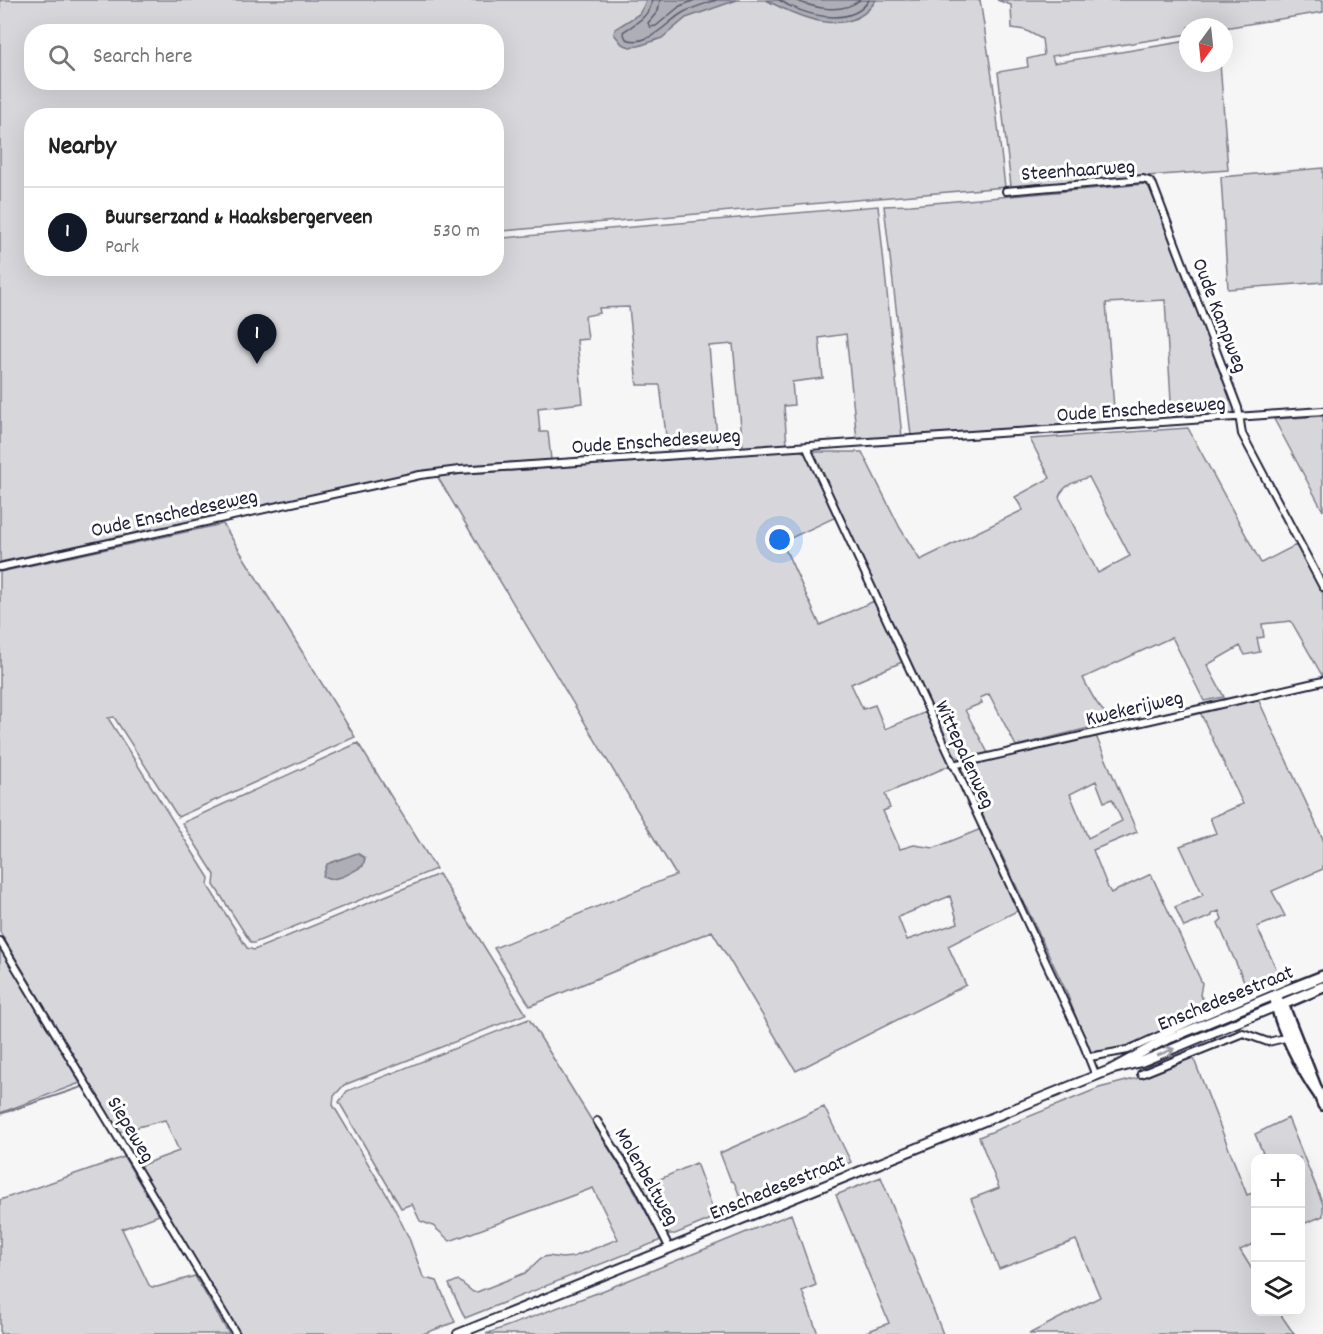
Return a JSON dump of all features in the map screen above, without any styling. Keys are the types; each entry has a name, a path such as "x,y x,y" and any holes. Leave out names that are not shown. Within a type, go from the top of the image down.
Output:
{"main road":[{"name":"Enschedesestraat","path":"1275,995 1323,976"},
{"name":"Enschedesestraat","path":"1279,1005 1323,987"},
{"path":"1275,995 1321,1100"}],"street":[{"name":"Steenhaarweg","path":"1006,191 1143,179 1151,183"},
{"name":"Oude Kampweg","path":"1151,183 1238,408 1242,434 1323,587"},
{"name":"Oude Enschedeseweg","path":"0,567 420,475 459,470 1323,411"},
{"name":"Wittepalenweg","path":"806,446 1090,1057 1096,1076"},
{"name":"Kwekerijweg","path":"953,765 1323,681"},
{"name":"Siepeweg","path":"0,941 236,1334"},
{"name":"Enschedesestraat","path":"1090,1057 1128,1050 1196,1018 1288,980"},
{"name":"Enschedesestraat","path":"458,1334 1096,1076 1161,1042 1275,995"},
{"name":"Enschedesestraat","path":"1110,1070 1141,1062 1279,1005"},
{"name":"Enschedesestraat","path":"1141,1074 1243,1033 1268,1042 1293,1036"},
{"name":"Molenbeltweg","path":"597,1121 639,1188 670,1249"}],"shaded area":[{"path":"0,0 980,0 993,83 1005,187 504,231 504,108 24,108 24,276 504,276 504,238 878,206 902,437 857,440 846,334 819,338 823,378 792,382 794,405 784,406 787,445 743,447 733,344 709,346 718,449 668,452 660,385 637,385 629,307 599,308 600,313 585,316 588,339 577,340 583,403 538,408 540,432 548,432 551,460 471,465 423,471 0,562"},
{"path":"997,0 1323,0 1323,12 1233,27 1233,18 1179,18 1179,35 1052,56 1054,63 1179,42 1179,72 1221,72 1228,170 1011,186 998,72 1028,67 1027,59 1044,55 1042,39 1025,30 1012,28 1011,5"},
{"path":"1323,168 1323,282 1228,289 1221,177"},
{"path":"1148,185 1154,199 1236,413 1172,417 1165,300 1106,303 1115,422 911,435 884,206"},
{"path":"1323,416 1323,511 1274,419"},
{"path":"1188,428 1261,563 1296,545 1323,594 1323,677 1291,621 1262,624 1264,637 1257,638 1260,652 1245,655 1240,646 1207,665 1224,697 1204,701 1172,637 1083,678 1102,710 1111,715 1120,713 1125,719 1016,746 989,694 980,698 982,703 965,710 988,753 961,759 955,756 812,452 862,452 900,528 920,560 1023,510 1015,497 1050,478 1030,439","holes":["1089,477 1130,556 1098,573 1059,497 1064,489"]},
{"path":"798,450 804,452 836,517 782,542 820,625 874,601 902,662 851,684 863,709 875,705 885,729 926,712 951,765 885,794 890,808 883,811 900,849 914,845 934,848 981,829 1019,910 948,946 966,985 796,1071 712,931 530,1006 494,948 676,875 437,476","holes":["950,896 958,923 907,940 898,917"]},
{"path":"223,524 355,737 178,817 114,717 108,718 209,878 208,886 247,948 254,950 439,874 526,1014 344,1085 334,1096 333,1105 390,1200 409,1238 424,1278 437,1281 455,1322 423,1334 239,1334 139,1166 179,1151 165,1120 119,1132 0,932 0,572"},
{"path":"1258,699 1323,839 1323,869 1272,891 1285,916 1257,927 1281,979 1249,992 1218,923 1222,919 1219,911 1184,927 1175,907 1203,895 1180,846 1216,833 1210,818 1243,804 1200,712"},
{"path":"1096,736 1137,832 1093,850 1108,888 1111,893 1151,874 1202,983 1200,995 1209,1009 1133,1043 1102,1051 1089,1051 1066,991 962,771 967,764","holes":["1096,781 1104,802 1112,799 1122,821 1088,838 1070,794"]},
{"path":"358,743 436,869 251,943 214,885 215,875 182,823"},
{"path":"0,947 80,1083 0,1113"},
{"path":"529,1019 629,1181 660,1238 659,1241 465,1318 449,1284 458,1280 473,1292 477,1292 525,1273 541,1258 573,1257 618,1239 593,1188 450,1241 433,1226 420,1221 412,1204 401,1208 339,1102 347,1091"},
{"path":"1193,1057 1247,1195 1251,1194 1251,1245 1240,1250 1251,1268 1251,1316 1282,1316 1294,1334 1029,1334 1100,1297 1076,1240 999,1269 971,1199 999,1188 979,1137 1099,1088 1150,1075"},
{"path":"824,1107 851,1162 744,1206 720,1153"},
{"path":"1288,1118 1303,1154 1263,1154 1255,1134"},
{"path":"124,1157 159,1215 122,1229 149,1285 157,1287 195,1276 229,1334 0,1334 0,1200"},
{"path":"1305,1160 1323,1204 1323,1216 1305,1223"},
{"path":"696,1163 716,1217 675,1234 668,1234 642,1187"},
{"path":"881,1177 943,1334 861,1334 889,1323 836,1195"},
{"path":"791,1214 816,1285 802,1291 818,1334 486,1334 597,1293"}],"water":[{"path":"647,0 737,0 686,18 662,38 639,46 630,47 622,44 614,34 615,29 639,14"},
{"path":"766,0 876,0 865,12 852,20 823,22 793,13"},
{"path":"357,853 365,858 363,866 338,878 323,876 327,864"}],"waterway":[{"path":"0,1114 82,1087"}],"place":[{"name":"Buurserzand & Haaksbergerveen","path":"257,364"}]}
